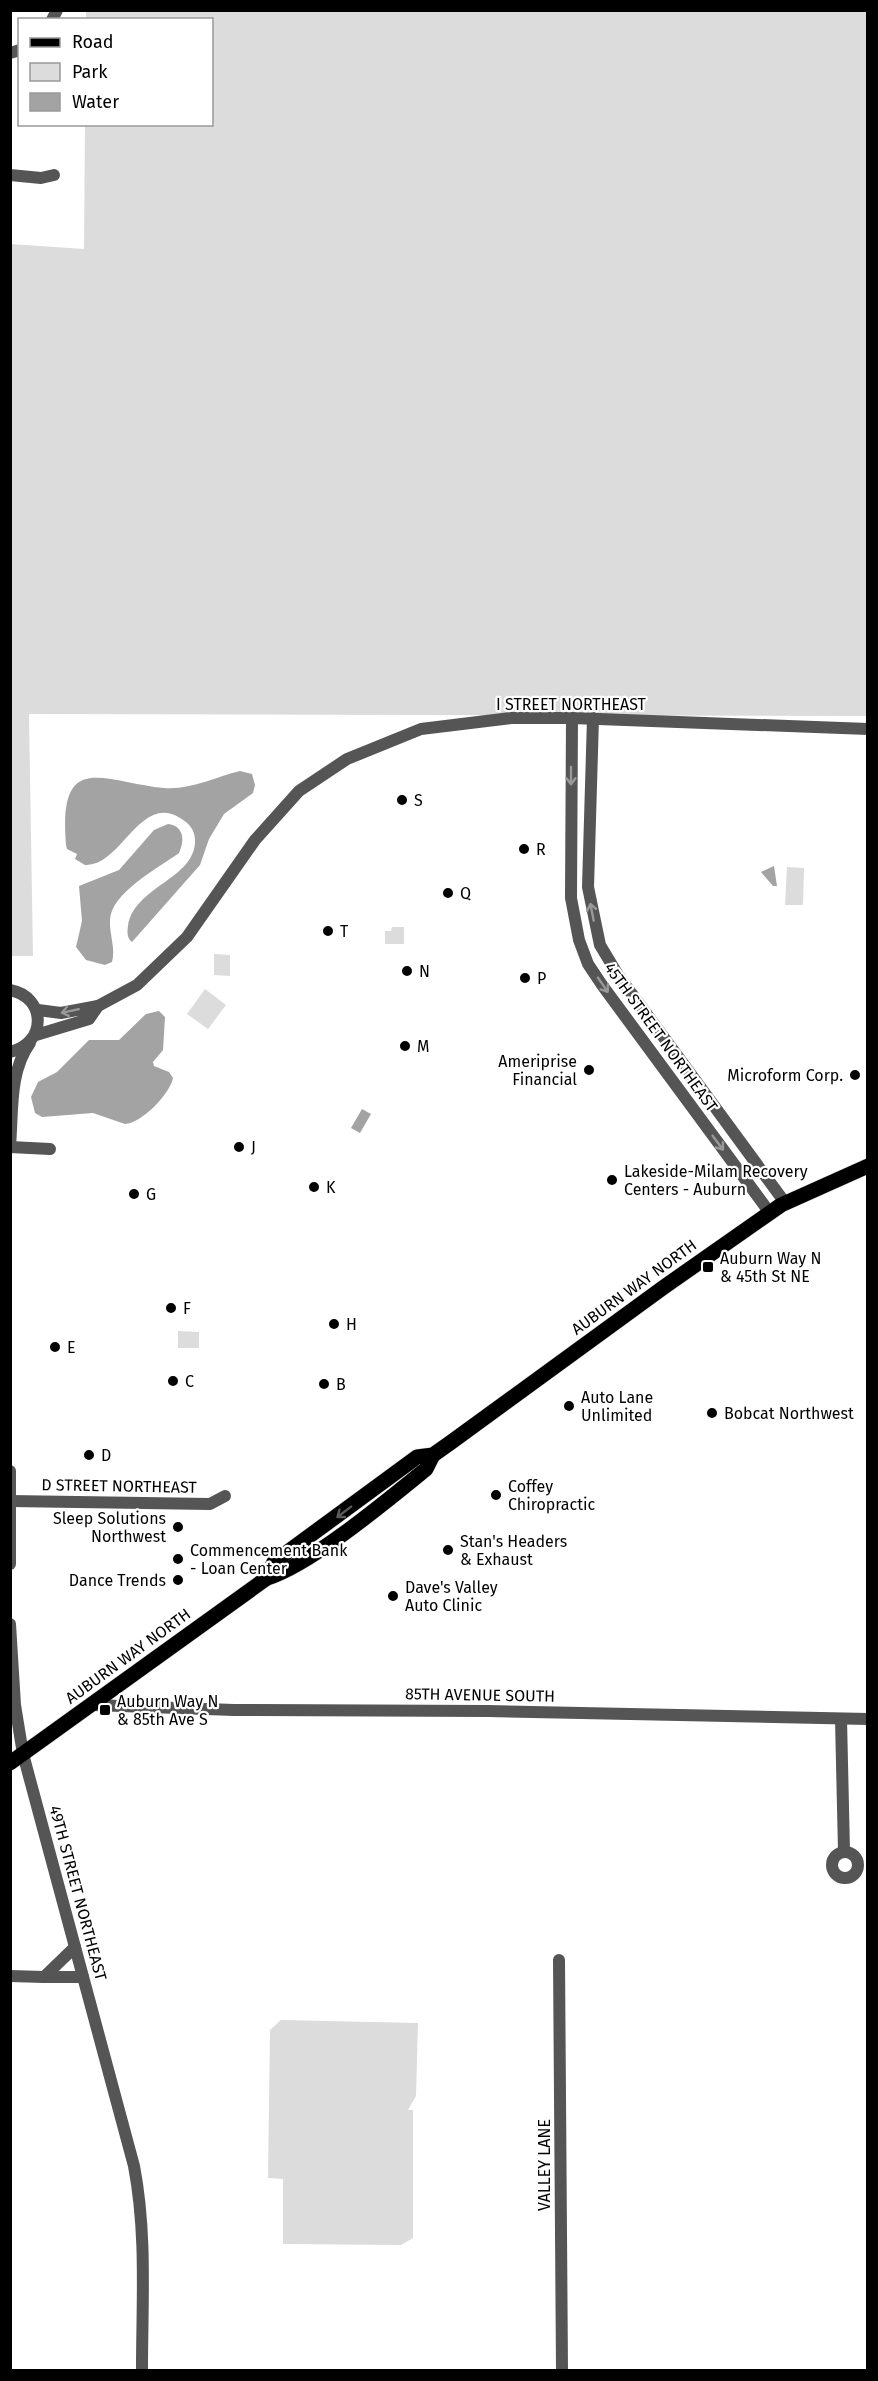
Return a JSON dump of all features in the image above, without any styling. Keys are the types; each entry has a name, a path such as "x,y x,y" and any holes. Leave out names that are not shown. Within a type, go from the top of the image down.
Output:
{"main road":[{"name":"AUBURN WAY NORTH","path":"267,1578 274,1562 417,1457 430,1455 770,1213 786,1203 867,1166"},
{"name":"AUBURN WAY NORTH","path":"17,1759 267,1578 283,1573 389,1498 426,1469 430,1455"}],"street":[{"path":"10,175 41,178 54,176"},
{"name":"I STREET NORTHEAST","path":"38,1010 61,1013 98,1006 137,985 187,937 255,840 299,791 348,759 421,729 511,718 593,718 867,729"},
{"name":"45TH STREET NORTHEAST","path":"572,718 571,898 579,940 588,964 770,1213"},
{"name":"45TH STREET NORTHEAST","path":"593,718 588,887 600,945 618,975 786,1203"},
{"path":"10,990 30,999 38,1010 39,1026 18,1065 10,1146 50,1149"},
{"name":"I STREET NORTHEAST","path":"10,1052 33,1039 89,1019 98,1006"},
{"path":"10,1471 10,1564"},
{"name":"D STREET NORTHEAST","path":"11,1501 210,1504 225,1496"},
{"name":"49TH STREET NORTHEAST","path":"10,1624 17,1759 75,1947 134,2166 143,2232 142,2370"},
{"name":"85TH AVENUE SOUTH","path":"93,1705 234,1710 488,1711 867,1719"},
{"path":"841,1719 844,1851"},
{"path":"44,1977 75,1947"},
{"name":"VALLEY LANE","path":"559,1960 562,2370"},
{"path":"10,1976 83,1977"}],"green space":[{"path":"86,11 867,11 867,716 29,714 33,956 11,956 10,244 84,249 85,126 213,126 213,18 86,18"},
{"path":"787,867 804,868 803,905 785,905"},
{"path":"392,927 404,927 404,944 385,944 385,931 391,931"},
{"path":"214,954 230,955 230,976 214,975"},
{"path":"205,989 226,1005 208,1029 187,1014"},
{"path":"178,1331 199,1332 199,1348 178,1348"},
{"path":"281,2020 418,2023 416,2096 408,2110 413,2110 413,2238 401,2245 283,2244 283,2179 268,2178 270,2030"}],"water":[{"path":"240,771 252,774 255,785 253,793 224,814 209,839 200,865 132,942 128,937 128,926 133,912 152,891 186,864 193,853 194,832 180,818 166,813 153,815 142,822 109,855 98,863 85,865 75,859 77,854 67,849 66,845 65,815 69,795 77,783 89,778 174,788 193,785"},
{"path":"168,824 173,825 182,834 179,853 137,882 118,900 112,910 110,920 112,962 105,965 86,960 76,947 82,921 79,886 119,870 154,830"},
{"path":"774,866 777,886 773,886 761,872"},
{"path":"159,1011 165,1017 163,1050 153,1062 154,1066 169,1072 173,1078 167,1092 147,1113 125,1124 93,1113 42,1117 35,1113 31,1097 38,1082 57,1072 89,1040 119,1040 146,1014"},
{"path":"362,1109 371,1114 360,1133 351,1128"}],"place":[{"name":"S","path":"402,800"},
{"name":"R","path":"524,849"},
{"name":"Q","path":"448,893"},
{"name":"T","path":"328,931"},
{"name":"N","path":"407,971"},
{"name":"P","path":"525,978"},
{"name":"M","path":"405,1046"},
{"name":"Ameriprise Financial","path":"589,1070"},
{"name":"Microform Corp.","path":"855,1075"},
{"name":"J","path":"239,1147"},
{"name":"Lakeside-Milam Recovery Centers - Auburn","path":"612,1180"},
{"name":"K","path":"314,1187"},
{"name":"G","path":"134,1194"},
{"name":"Auburn Way N & 45th St NE","path":"708,1267"},
{"name":"F","path":"171,1308"},
{"name":"H","path":"334,1324"},
{"name":"E","path":"55,1347"},
{"name":"C","path":"173,1381"},
{"name":"B","path":"324,1384"},
{"name":"Auto Lane Unlimited","path":"569,1406"},
{"name":"Bobcat Northwest","path":"712,1413"},
{"name":"D","path":"89,1455"},
{"name":"Coffey Chiropractic","path":"496,1495"},
{"name":"Sleep Solutions Northwest","path":"178,1527"},
{"name":"Stan's Headers & Exhaust","path":"448,1550"},
{"name":"Commencement Bank - Loan Center","path":"178,1559"},
{"name":"Dance Trends","path":"178,1580"},
{"name":"Dave's Valley Auto Clinic","path":"393,1596"},
{"name":"Auburn Way N & 85th Ave S","path":"105,1710"}]}
